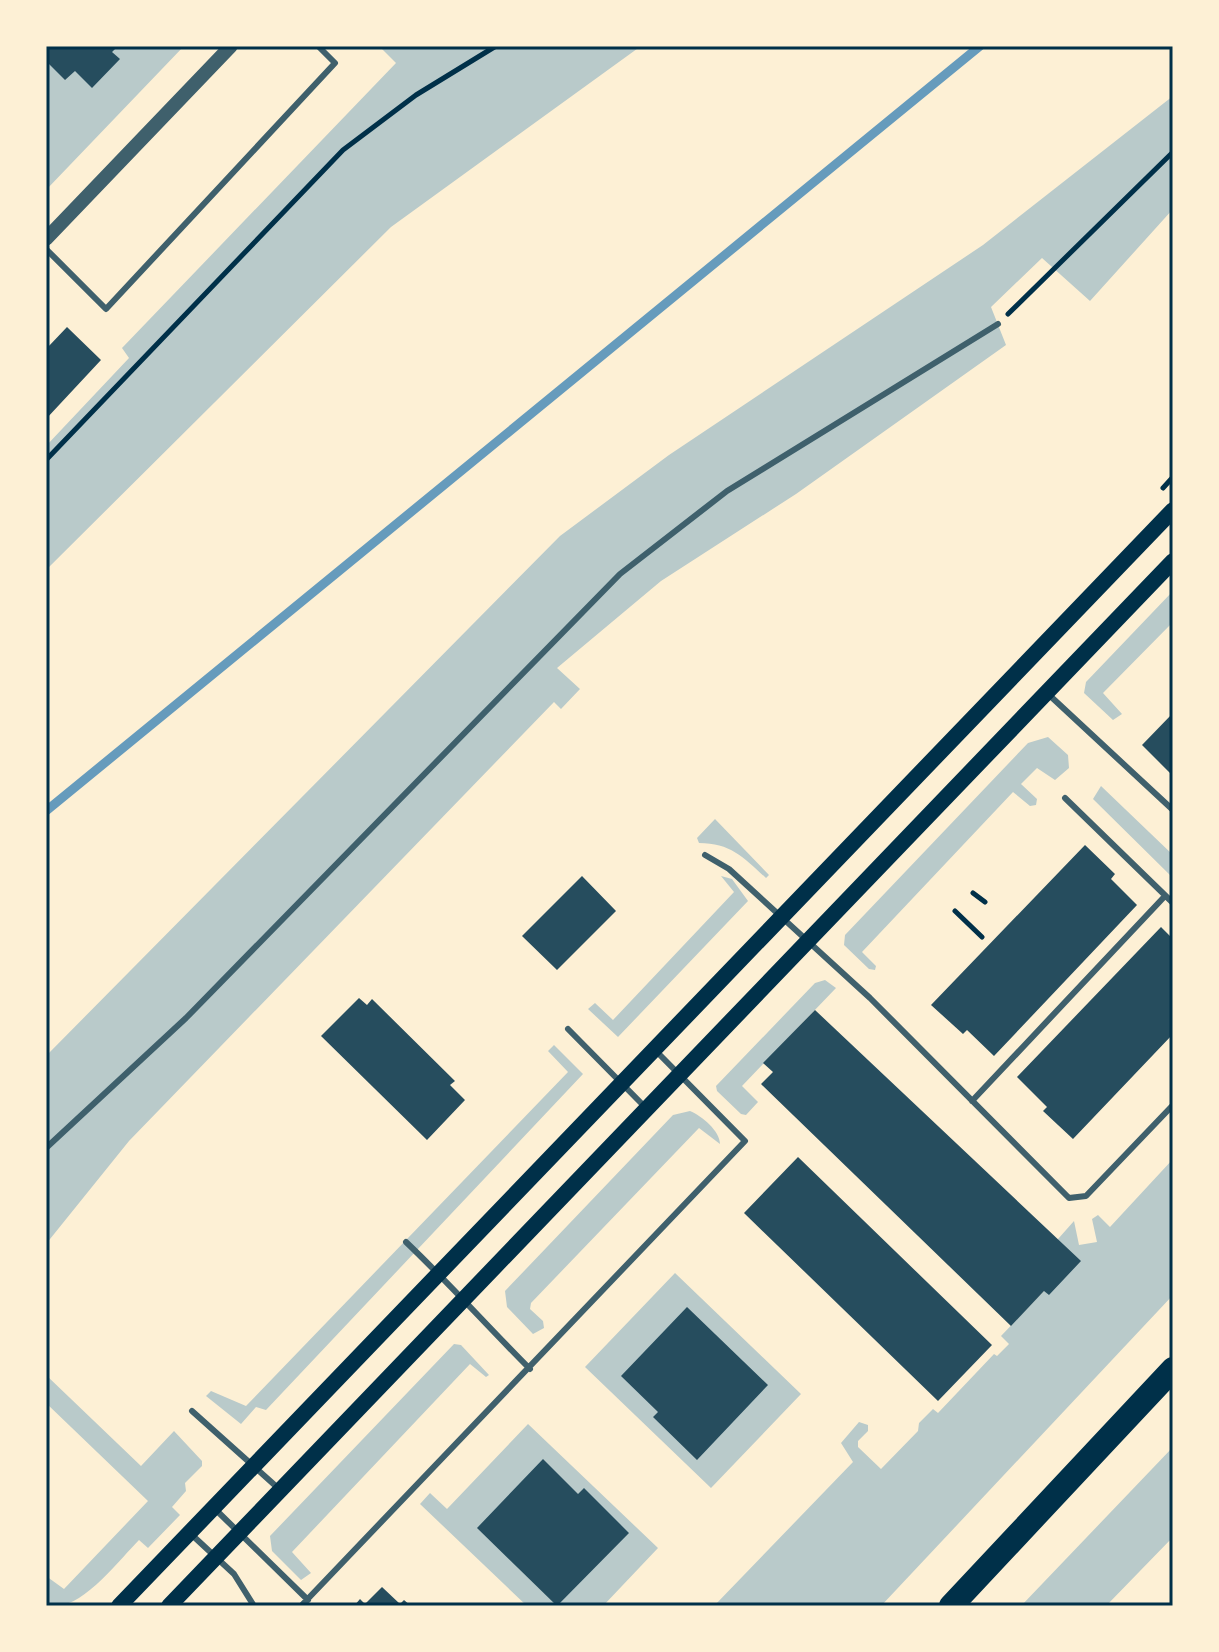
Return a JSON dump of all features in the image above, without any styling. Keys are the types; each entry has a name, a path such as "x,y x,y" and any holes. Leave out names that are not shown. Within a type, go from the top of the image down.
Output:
{"highway":[{"path":"951,1606 1173,1369"}],"main road":[{"path":"119,1606 1173,510"},
{"path":"169,1606 1173,561"}],"street":[{"path":"46,239 231,46"}],"lane":[{"path":"46,249 106,309 335,63 318,46"},
{"path":"46,1148 186,1018 620,574 727,491 998,324"},
{"path":"1047,693 1173,810"},
{"path":"1065,798 1173,903"},
{"path":"705,855 729,869 808,941 1069,1198 1086,1196 1173,1105"},
{"path":"972,1101 1165,896"},
{"path":"568,1029 647,1109"},
{"path":"301,1606 745,1141 655,1050"},
{"path":"406,1242 465,1298 483,1322 530,1369"},
{"path":"192,1411 281,1491"},
{"path":"213,1507 308,1600"},
{"path":"189,1533 234,1574 254,1606"}],"path":[{"path":"46,460 343,150 416,95 496,46"},
{"path":"998,324 1173,152"},
{"path":"973,893 985,902"},
{"path":"955,911 982,937"}],"shaded area":[{"path":"46,46 184,46 46,190"},
{"path":"379,46 641,46 391,227 46,570 46,446 129,358 122,348 396,63"},
{"path":"1173,96 1173,209 1090,301 1042,258 991,307 1006,345 796,494 661,581 557,668 580,689 561,709 554,702 129,1141 46,1244 46,1056 560,536 669,455 983,245"},
{"path":"1173,591 1173,622 1103,693 1122,714 1113,720 1084,693 1086,682"},
{"path":"1048,737 1068,755 1069,768 1055,780 1037,768 1021,784 1037,799 1036,805 1030,806 1013,792 862,952 876,966 875,970 869,969 844,945 845,935 1028,743"},
{"path":"1101,786 1173,855 1173,878 1093,799"},
{"path":"715,819 769,875 766,878 744,858 728,849 699,843 697,838"},
{"path":"721,876 732,879 748,901 618,1037 588,1009 595,1003 613,1020 734,892"},
{"path":"825,980 836,988 742,1086 758,1102 746,1115 741,1114 717,1091 716,1086 815,983"},
{"path":"554,1045 583,1074 266,1410 256,1407 241,1424 206,1396 211,1391 246,1406 568,1072 548,1051"},
{"path":"690,1111 710,1124 720,1144 699,1128 531,1303 530,1309 543,1321 544,1328 533,1334 507,1307 505,1291 673,1115"},
{"path":"1173,1159 1173,1295 881,1606 714,1606 853,1462 841,1443 859,1422 868,1425 868,1431 858,1441 858,1447 881,1469 918,1431 919,1423 933,1409 938,1413 994,1354 997,1356 1009,1344 1001,1336 1044,1291 1058,1239 1074,1221 1079,1245 1097,1242 1092,1219 1098,1215 1110,1227"},
{"path":"675,1273 801,1394 711,1488 585,1367"},
{"path":"454,1344 461,1345 489,1375 486,1377 470,1364 292,1552 311,1573 301,1580 272,1551 270,1536"},
{"path":"46,1375 141,1466 174,1431 202,1461 202,1466 185,1483 186,1491 172,1507 180,1515 148,1548 139,1540 96,1585 70,1603 58,1606 46,1603 46,1576 64,1589 148,1501 46,1403"},
{"path":"528,1424 658,1548 603,1606 527,1606 420,1504 430,1493 447,1509"},
{"path":"1173,1447 1173,1537 1106,1606 1021,1606"}],"building":[{"path":"50,46 118,46 112,52 120,59 92,88 75,71 65,80 46,61 46,50"},
{"path":"67,327 101,360 46,419 46,345 48,347"},
{"path":"1173,713 1173,776 1142,745"},
{"path":"1085,845 1115,874 1111,879 1137,905 994,1056 967,1030 963,1034 931,1005"},
{"path":"582,876 616,911 557,970 522,936"},
{"path":"1161,927 1173,939 1173,1034 1073,1139 1043,1111 1047,1107 1017,1077"},
{"path":"359,998 367,1005 372,999 455,1081 450,1085 465,1100 427,1140 321,1036"},
{"path":"815,1010 1081,1261 1049,1295 1044,1291 1011,1326 761,1084 773,1072 763,1063"},
{"path":"798,1157 992,1345 938,1401 744,1213"},
{"path":"687,1307 768,1385 697,1460 653,1417 658,1412 621,1376"},
{"path":"543,1459 578,1494 584,1488 629,1533 557,1606 477,1528"},
{"path":"382,1587 400,1604 404,1600 411,1606 354,1606 360,1599 365,1604"}],"waterway":[{"path":"46,811 980,46"}]}
